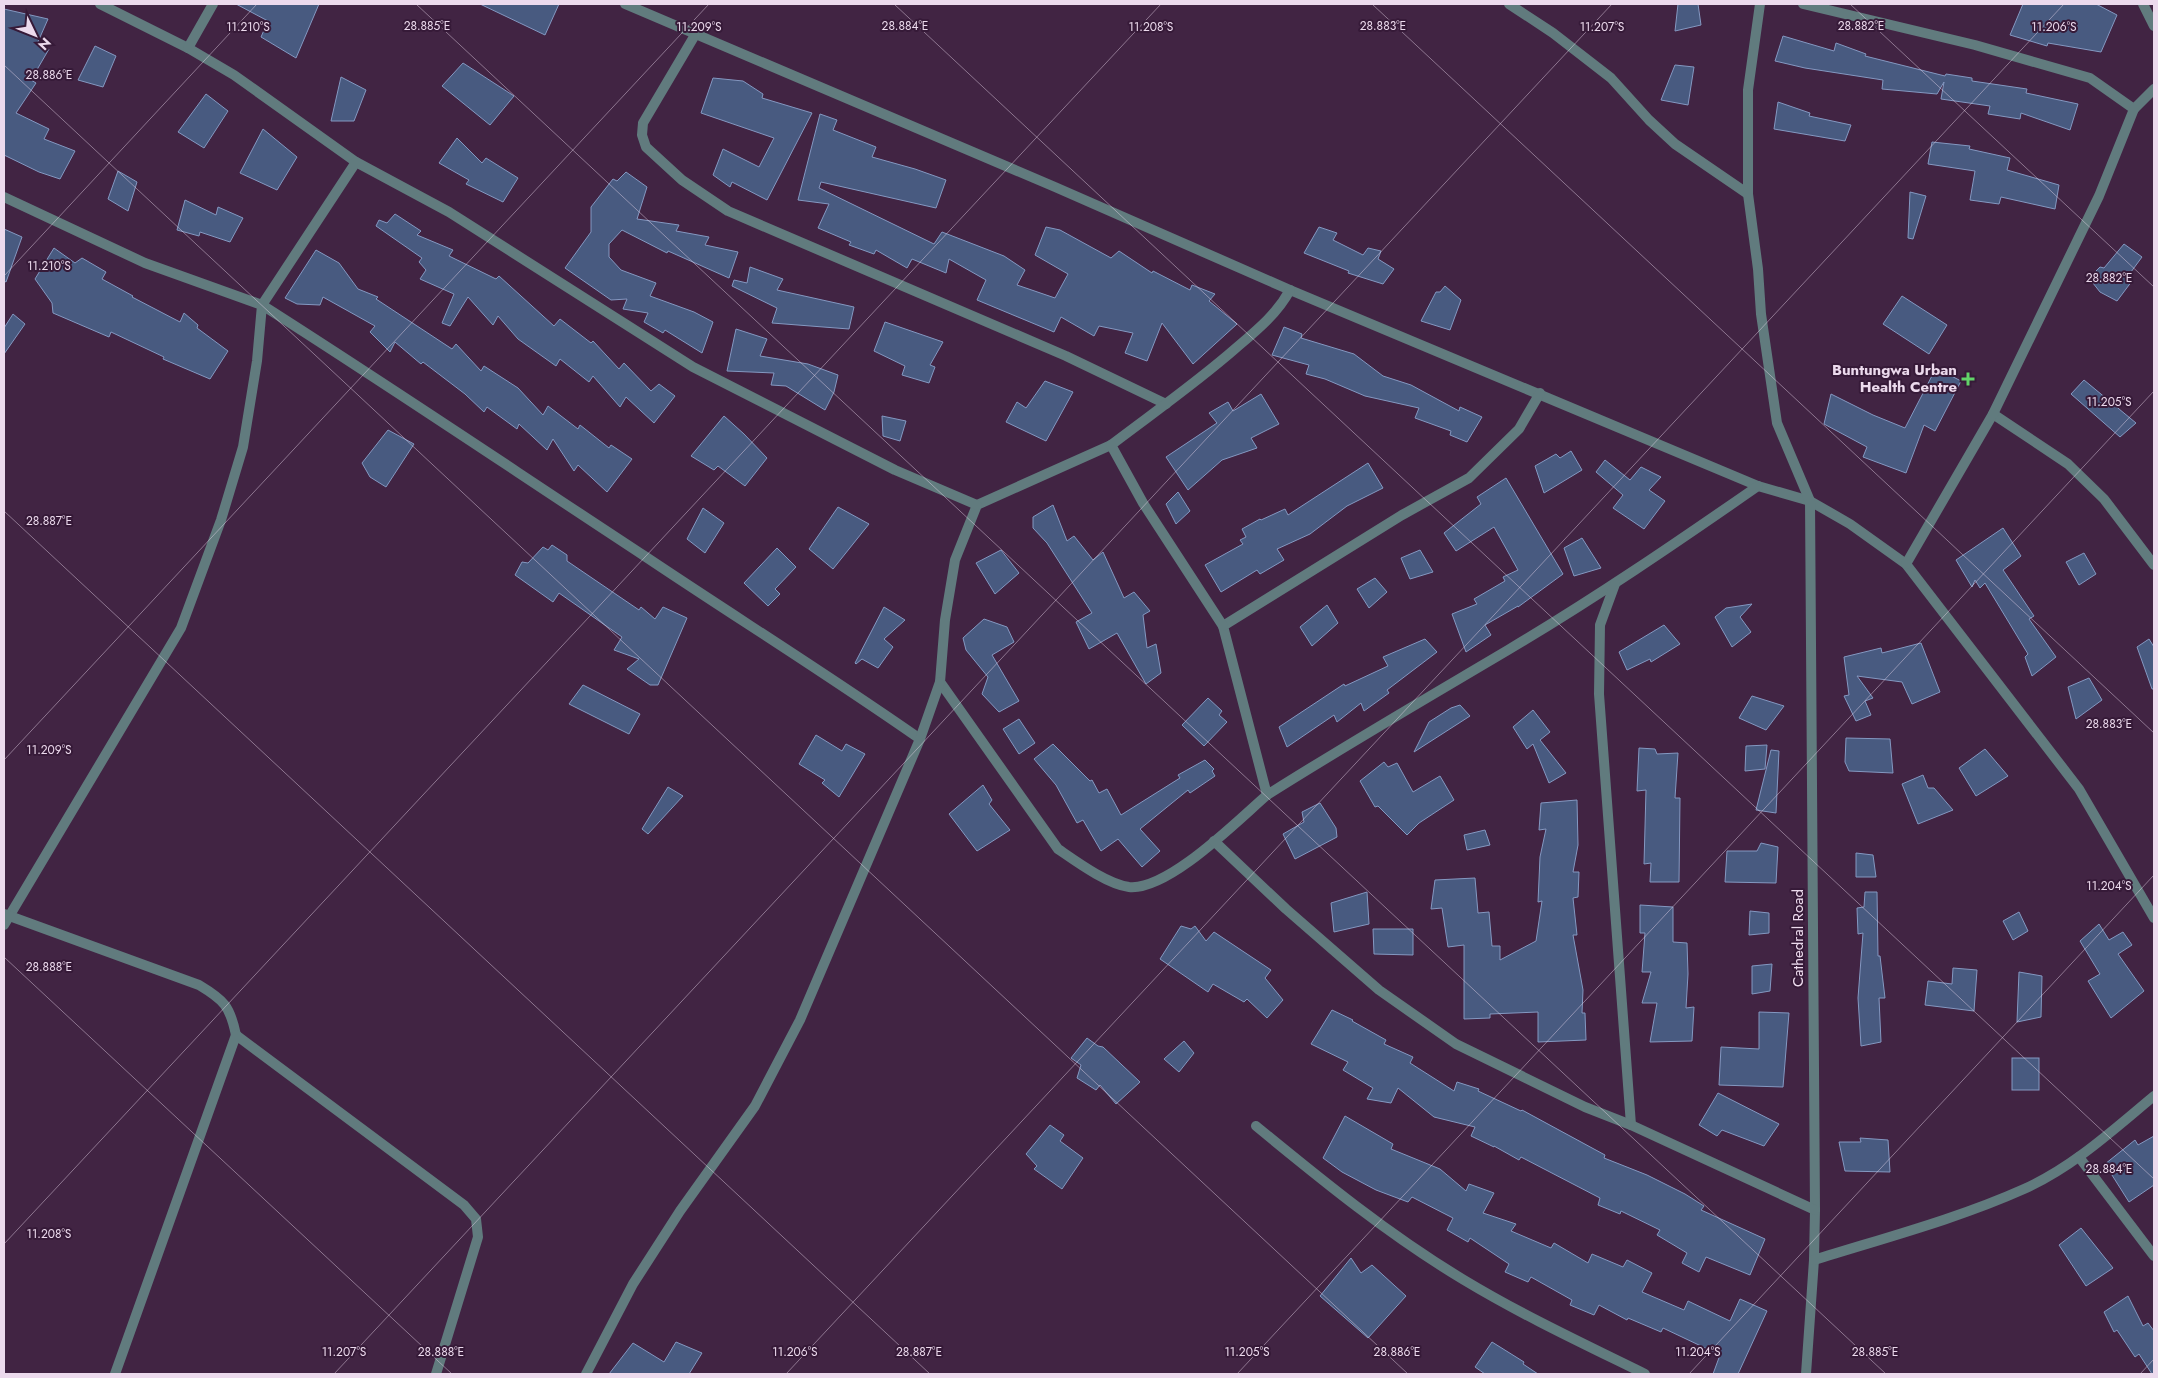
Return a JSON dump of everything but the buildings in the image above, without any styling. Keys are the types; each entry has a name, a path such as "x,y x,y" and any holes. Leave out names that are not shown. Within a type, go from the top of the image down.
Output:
{"street":[{"path":"100,4 188,48 242,80 356,162 449,212 694,367 895,470 977,506"},
{"path":"188,48 213,4"},
{"path":"625,4 1055,187 1290,290 1540,393 1758,486 1810,500 1850,524 1906,564 2079,790 2154,918"},
{"path":"1509,4 1552,33 1611,78 1649,120 1675,144 1748,194"},
{"path":"1760,4 1748,90 1748,194 1758,268 1761,314 1777,423 1810,500"},
{"path":"1803,4 1976,45 2090,78 2134,108"},
{"path":"2143,4 2154,26"},
{"path":"695,35 644,123 642,135 646,147 682,180 728,211 1066,356 1166,404"},
{"path":"1906,564 1993,414 2099,196 2134,108 2154,89"},
{"path":"115,1374 236,1035 232,1017 221,998 199,985 5,918 182,628 221,520 242,447 257,361 262,305 356,162"},
{"path":"4,196 145,263 262,305 722,608 835,680 920,740"},
{"path":"586,1374 633,1284 680,1211 755,1106 791,1037 920,740 940,682 945,620 955,560 977,506 1111,445 1196,383 1268,321 1284,302 1290,290"},
{"path":"1223,626 1402,515 1470,478 1519,429 1540,393"},
{"path":"1993,414 2068,464 2104,499 2154,565"},
{"path":"1111,445 1143,503 1223,626 1267,794"},
{"path":"940,682 1058,849 1083,866 1128,887 1145,886 1161,880 1214,841 1267,794 1509,650 1614,584 1758,486"},
{"name":"Cathedral Road","path":"1806,1374 1814,1260 1815,1210 1810,500"},
{"path":"1614,584 1600,625 1599,694 1631,1125"},
{"path":"1214,841 1286,909 1379,990 1456,1044 1585,1107 1631,1125 1815,1210"},
{"path":"236,1035 464,1205 476,1219 478,1237 436,1374"},
{"path":"1814,1260 1951,1217 2015,1192 2079,1157 2154,1096"},
{"path":"1256,1126 1346,1200 1463,1279 1550,1328 1645,1374"},
{"path":"2079,1157 2154,1256"}],"place":[{"name":"Buntungwa Urban Health Centre","path":"1968,379"}]}
